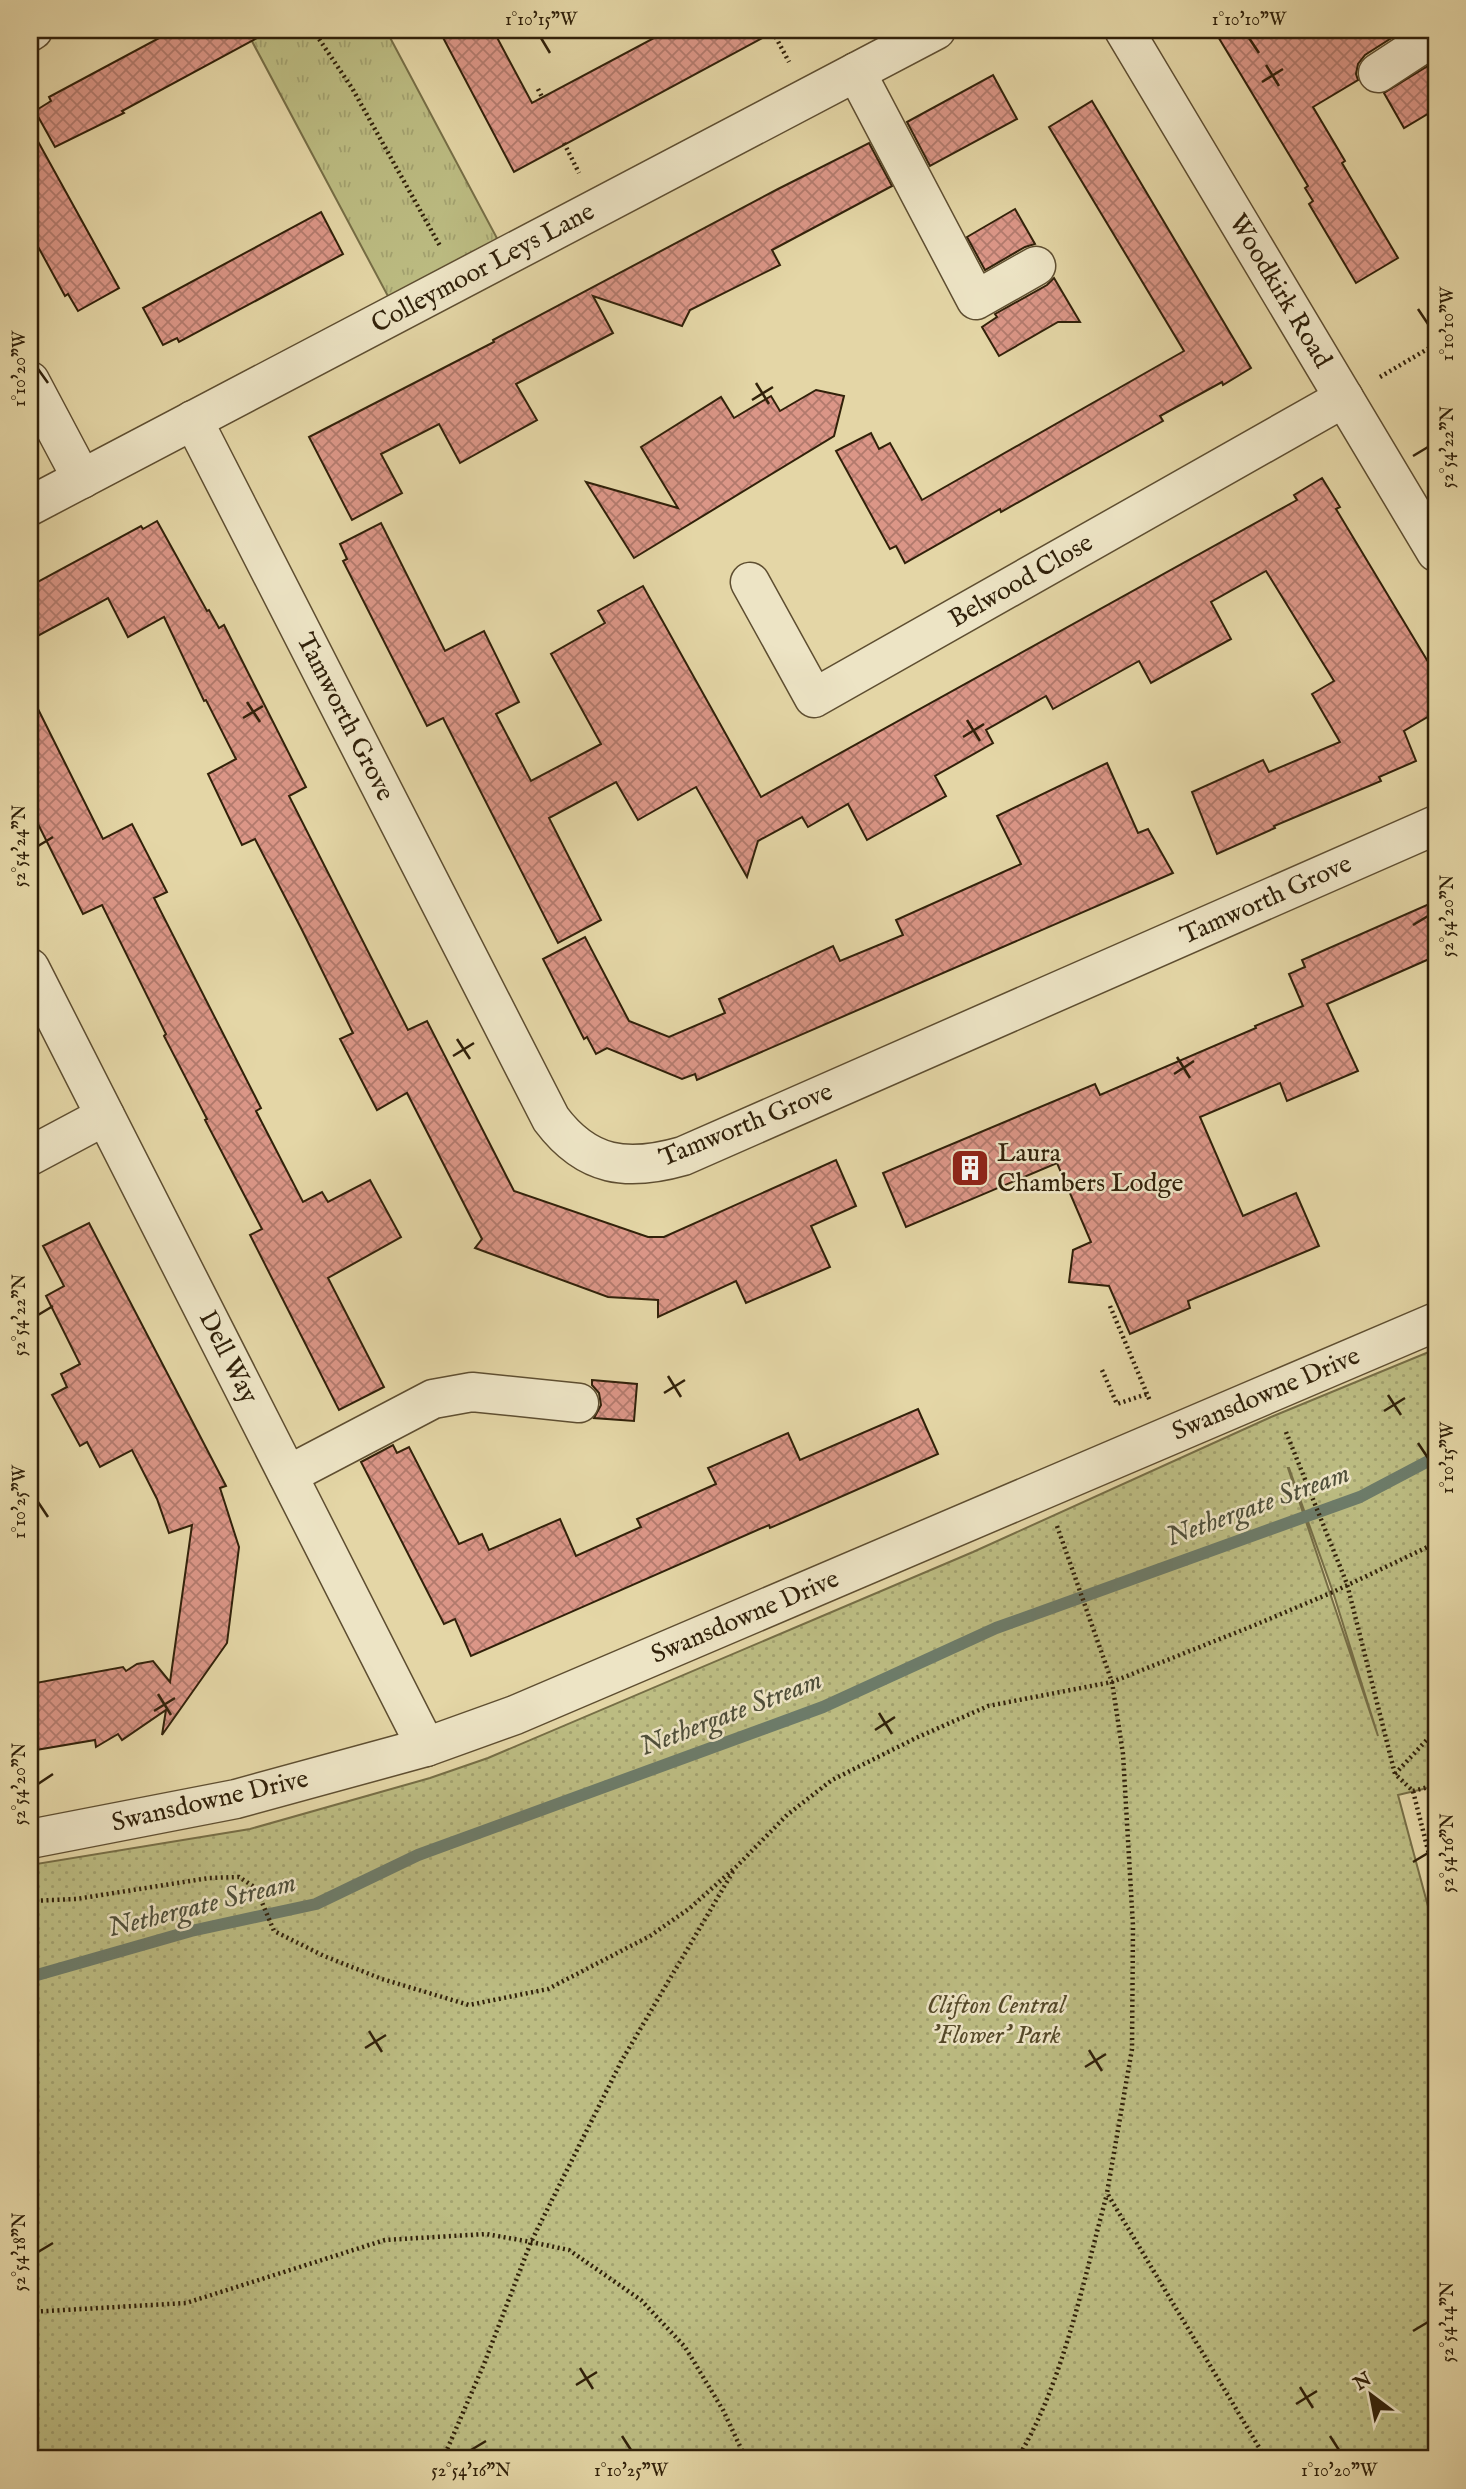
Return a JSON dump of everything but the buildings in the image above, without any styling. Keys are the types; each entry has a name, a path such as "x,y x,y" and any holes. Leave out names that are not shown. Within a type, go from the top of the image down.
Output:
{"street":[{"name":"Woodkirk Road","path":"1124,30 1436,552"},
{"name":"Colleymoor Leys Lane","path":"30,506 856,72 926,32"},
{"path":"1378,73 1436,35"},
{"path":"856,72 976,300 1036,266"},
{"path":"30,381 82,479"},
{"name":"Belwood Close","path":"750,582 814,698 1344,398"},
{"name":"Tamworth Grove","path":"193,420 551,1119 564,1137 582,1151 600,1160 642,1165 683,1156 1436,825"},
{"name":"Dell Way","path":"30,968 426,1747"},
{"path":"30,1156 105,1116"},
{"name":"Swansdowne Drive","path":"30,1839 236,1799 426,1747 515,1715 1436,1322"},
{"path":"288,1475 433,1399 472,1392 579,1403"}],"path":[{"path":"313,30 352,88 458,281"},
{"path":"538,89 542,97"},
{"path":"1344,398 1436,344"},
{"path":"1110,1306 1166,1437"},
{"path":"1102,1370 1117,1404 1147,1394"},
{"path":"1269,1393 1347,1584 1395,1774 1413,1791 1436,1882"},
{"path":"1017,2459 1041,2415 1071,2327 1107,2193 1132,2049 1133,1926 1128,1829 1123,1754 1112,1682 1044,1489"},
{"path":"30,1901 76,1899 209,1878 239,1877 256,1888 274,1931 353,1968 469,2005 548,1989 650,1936 690,1908 737,1866 787,1815 832,1780 988,1706 1112,1682 1255,1625 1436,1543"},
{"path":"1395,1774 1436,1730"},
{"path":"1413,1791 1436,1785"},
{"path":"443,2459 484,2364 531,2242 622,2060 737,1866"},
{"path":"1107,2193 1266,2459"},
{"path":"30,2312 187,2303 385,2240 486,2234 531,2242 569,2250 641,2300 685,2347 723,2410 746,2459"}],"green space":[{"path":"246,30 386,30 499,242 390,300"},
{"name":"Clifton Central 'Flower' Park","path":"1436,1349 1436,1786 1398,1795 1436,1936 1436,2459 30,2459 30,1865 250,1829 430,1778 488,1758 973,1552 1271,1417","holes":["1288,1468 1333,1592 1378,1736"]}],"waterway":[{"name":"Nethergate Stream","path":"30,1977 191,1931 316,1904 418,1855 823,1707 996,1628 1360,1497 1436,1457"}],"place":[{"name":"Laura Chambers Lodge","path":"970,1168"}]}
